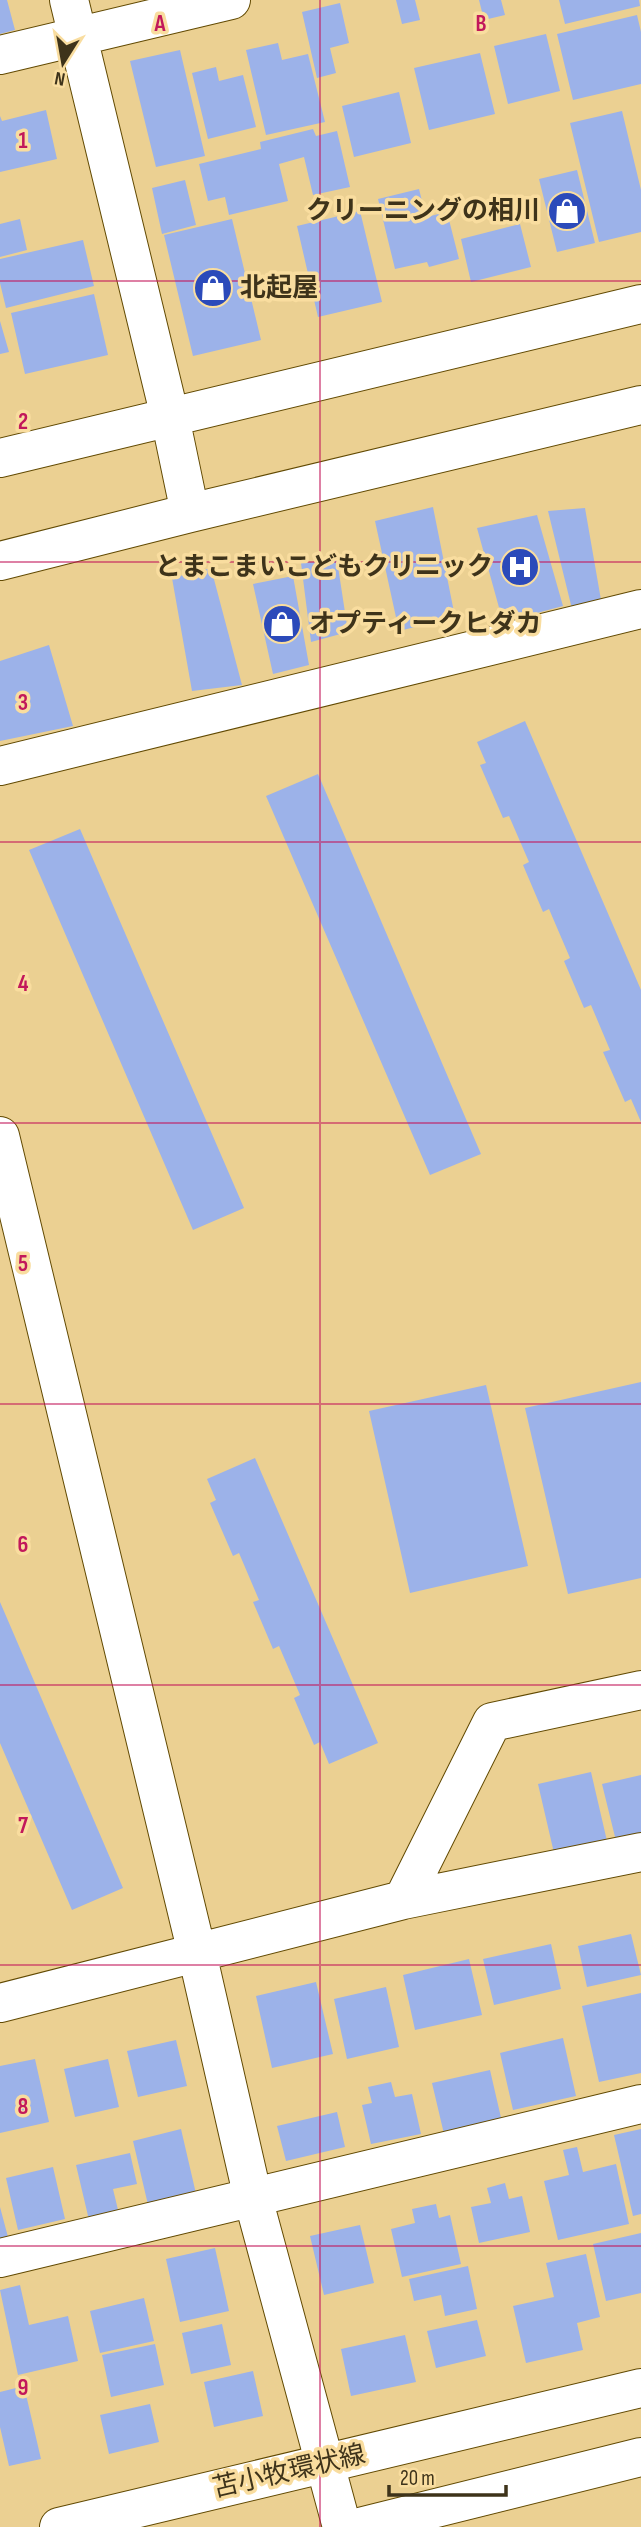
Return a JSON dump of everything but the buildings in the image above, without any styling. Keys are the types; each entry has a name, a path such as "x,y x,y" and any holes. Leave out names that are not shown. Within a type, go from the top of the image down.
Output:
{"street":[{"path":"69,0 170,417 190,513"},
{"path":"0,55 231,0"},
{"path":"0,458 641,304"},
{"path":"0,561 641,405"},
{"path":"0,766 641,609"},
{"path":"0,1136 197,1952 253,2198 342,2527"},
{"path":"403,1900 492,1722 641,1689"},
{"path":"0,2003 403,1900 641,1852"},
{"path":"0,2258 641,2104"},
{"name":"苫小牧環状線","path":"59,2527 641,2388"},
{"path":"360,2527 641,2457"}],"place":[{"name":"クリーニングの相川","path":"567,211"},
{"name":"北起屋","path":"213,288"},
{"name":"とまこまいこどもクリニック","path":"520,567"},
{"name":"オプティークヒダカ","path":"282,624"}]}
